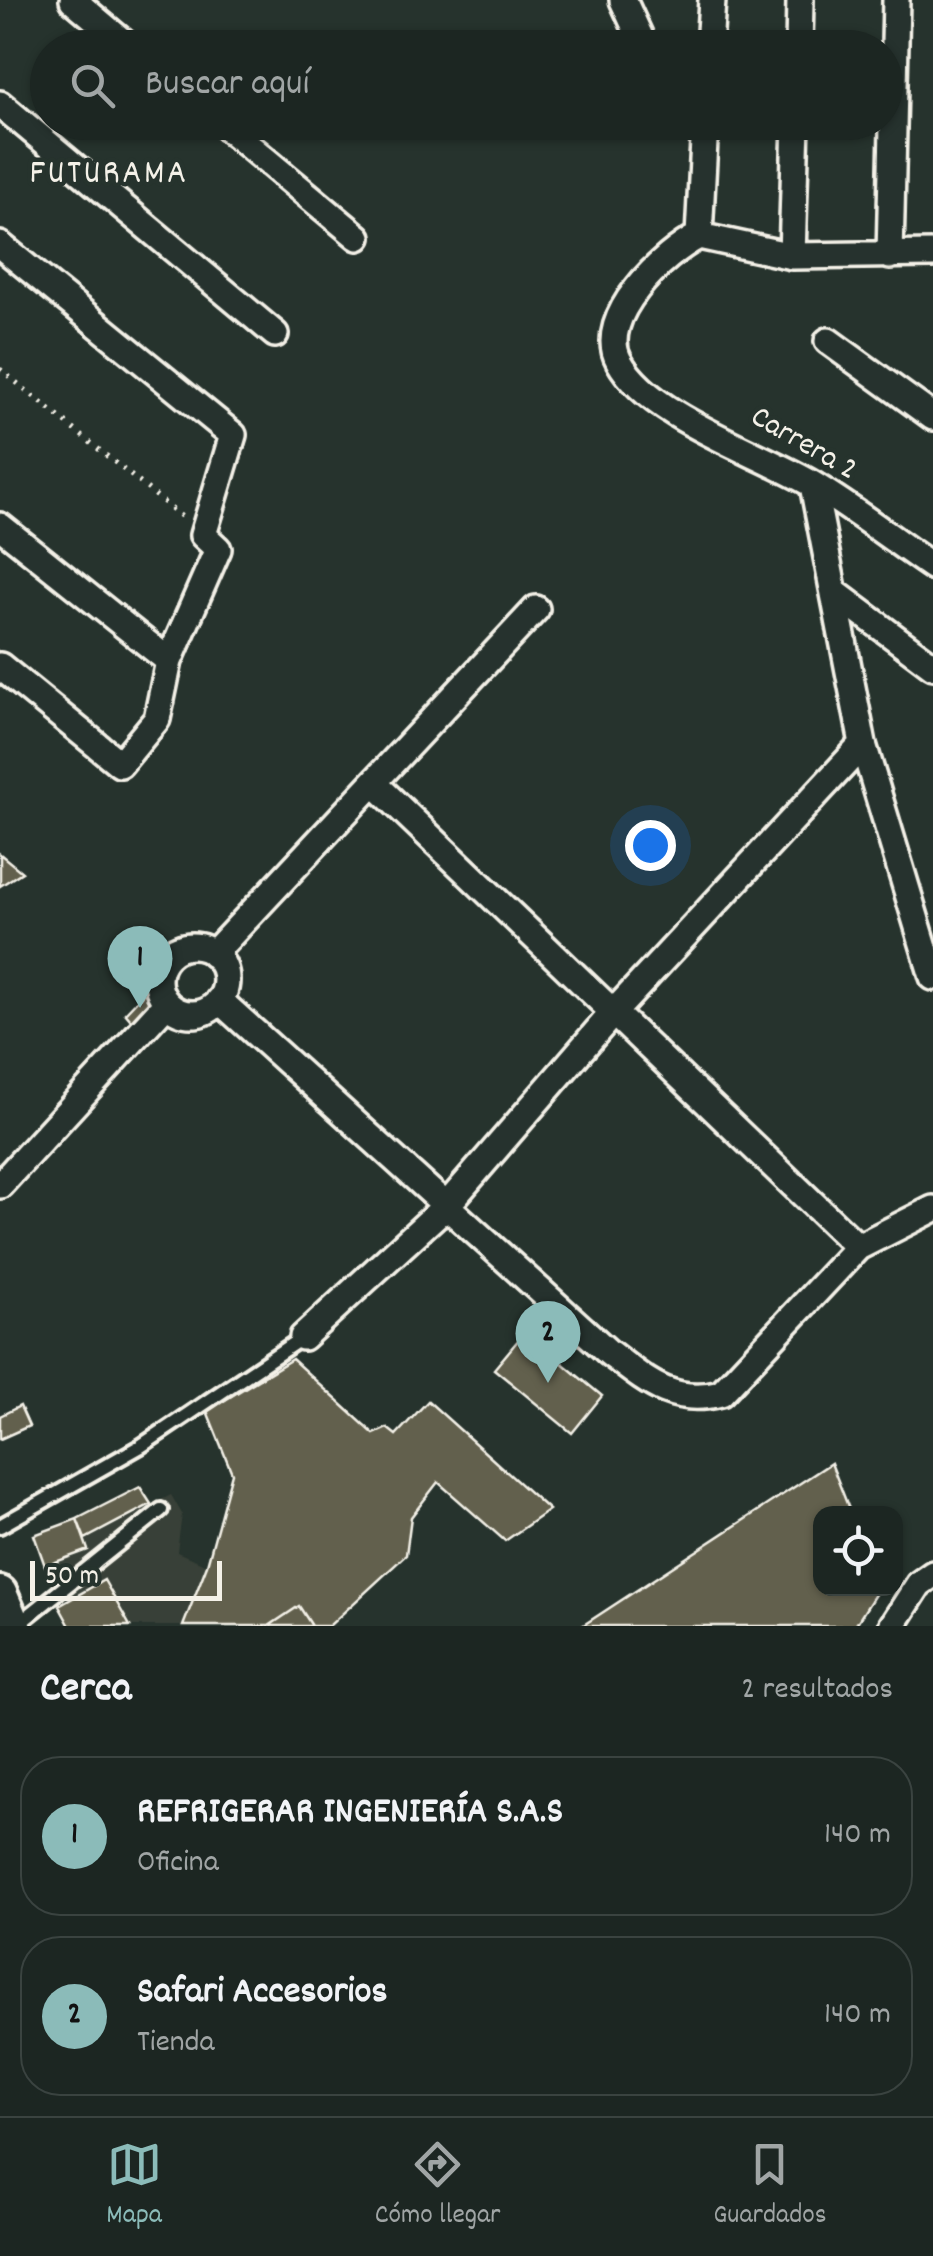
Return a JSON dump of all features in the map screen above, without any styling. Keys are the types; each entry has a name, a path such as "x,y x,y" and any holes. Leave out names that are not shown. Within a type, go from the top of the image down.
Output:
{"main road":[{"path":"0,1593 15,1626"}],"street":[{"path":"72,0 108,30"},
{"path":"624,0 637,30"},
{"path":"710,30 712,0"},
{"path":"799,30 800,0"},
{"path":"895,30 896,0"},
{"path":"0,104 30,129"},
{"path":"43,140 275,334"},
{"path":"241,140 358,238"},
{"path":"704,140 699,236 792,256 933,254"},
{"path":"792,256 795,140"},
{"path":"890,256 893,140"},
{"name":"Carrera 2","path":"699,236 652,267 616,326 617,358 637,384 672,410 813,484 933,567"},
{"path":"0,245 233,434 204,535 218,550 168,662 157,720 120,764 0,666"},
{"path":"828,341 933,417"},
{"path":"813,484 863,744 925,920 933,978"},
{"path":"0,526 168,662"},
{"path":"834,592 933,666"},
{"path":"213,954 536,609"},
{"path":"303,1337 448,1204 612,1014 863,744"},
{"path":"375,784 858,1247"},
{"path":"192,946 213,954 224,971 219,1000 200,1013 176,1010 166,1002 158,982 164,961 172,953 192,946"},
{"path":"219,1000 608,1352 674,1395 696,1399 721,1393 858,1247 933,1209"},
{"path":"0,1185 166,1002"},
{"path":"892,1626 926,1579"}],"lane":[{"path":"0,1526 141,1446 303,1337"},
{"path":"15,1626 161,1510"}],"path":[{"path":"0,369 204,535"}],"shaded area":[{"path":"171,1495 182,1514 177,1552 207,1565 183,1626 130,1626 103,1581 59,1606 45,1566 87,1550 85,1539"}],"building":[{"path":"0,854 22,872 0,886"},
{"path":"148,989 160,1002 137,1027 125,1013"},
{"path":"525,1332 602,1396 572,1433 494,1369"},
{"path":"292,1359 374,1434 387,1428 396,1435 428,1401 549,1510 505,1541 438,1482 411,1517 406,1555 329,1626 312,1626 299,1606 269,1626 183,1626 207,1565 232,1473 207,1411"},
{"path":"20,1406 29,1426 0,1439 0,1416"},
{"path":"831,1463 848,1506 813,1506 813,1596 874,1596 855,1626 582,1626"},
{"path":"140,1487 151,1504 85,1539 77,1519"},
{"path":"77,1519 88,1550 45,1566 34,1535"},
{"path":"104,1580 130,1626 70,1626 59,1606"},
{"path":"299,1606 312,1626 269,1626"}],"place":[{"name":"REFRIGERAR INGENIERÍA S.A.S","path":"140,1008"},
{"name":"Safari Accesorios","path":"548,1383"}],"district":[{"name":"FUTURAMA","path":"109,175"}]}
